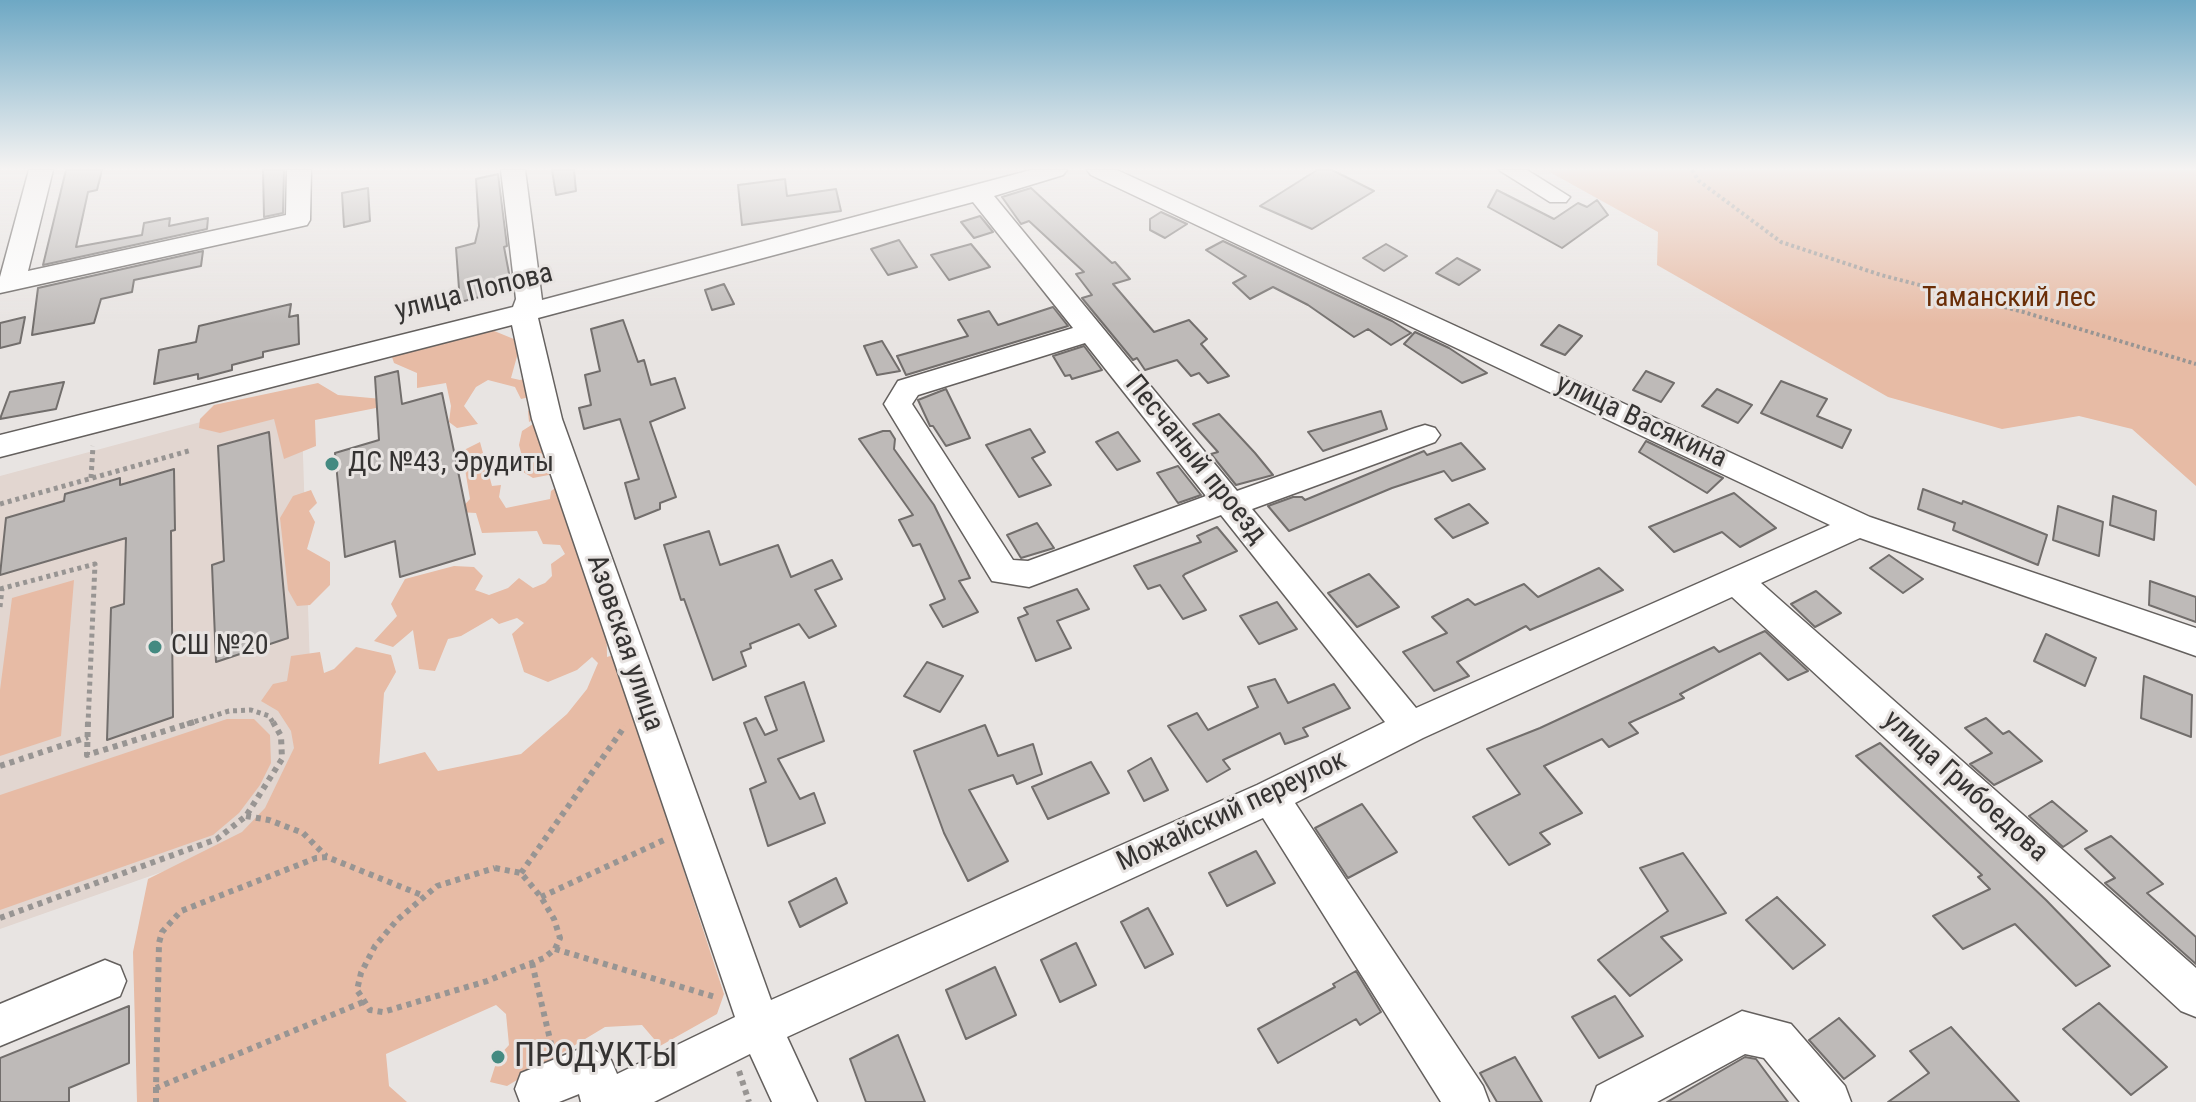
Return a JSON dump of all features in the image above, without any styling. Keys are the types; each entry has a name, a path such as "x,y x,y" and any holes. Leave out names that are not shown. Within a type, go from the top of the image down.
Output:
{"street":[{"path":"25,221 6,284 291,221"},
{"name":"Азовская улица","path":"519,221 529,299 524,313 526,334 547,419 689,829 744,1035 795,1102"},
{"name":"улица Попова","path":"0,446 871,221"},
{"name":"Песчаный проезд","path":"1002,221 1410,727"},
{"name":"улица Васякина","path":"1209,221 1859,525 2196,642"},
{"path":"1091,332 908,388 898,404 1003,572 1029,574 1425,435"},
{"name":"Можайский переулок","path":"605,1102 744,1035 1270,797 1410,727 1859,525"},
{"name":"улица Грибоедова","path":"1734,579 2196,996"},
{"path":"1270,797 1467,1102"},
{"path":"0,1025 105,981"},
{"path":"1613,1102 1742,1032 1776,1039 1829,1102"},
{"path":"548,1084 587,1068 593,1071 605,1102"}],"path":[{"path":"1753,221 1781,242 1881,275 2035,315 2196,364"},
{"path":"91,478 93,445"},
{"path":"0,504 192,450"},
{"path":"0,607 1,589 95,564 87,755 229,711 251,710 269,716 281,736 282,759 246,816 217,839 0,918"},
{"path":"521,873 644,699"},
{"path":"0,766 88,737"},
{"path":"246,816 303,833 327,857 424,896"},
{"path":"541,897 689,829"},
{"path":"156,1102 159,943 162,932 181,911 316,858 327,857"},
{"path":"495,868 521,873 554,919 560,938 555,949 532,963 487,981 383,1012 370,1010 363,1002 357,990 361,973 375,946 397,920 424,896 437,886 478,871 495,868"},
{"path":"555,949 715,996 744,1035 749,1102"},
{"path":"532,963 548,1084"},
{"path":"156,1088 363,1002"}],"shaded area":[{"name":"СШ №20","path":"301,395 315,818 0,929 0,476"}],"green space":[{"name":"Таманский лес","path":"1639,221 2196,221 2196,486 2132,429 2079,416 2002,429 1888,397 1657,265 1658,232"},
{"path":"487,328 521,342 511,378 520,380 544,373 556,406 529,422 528,411 543,400 543,394 521,399 515,387 488,380 476,387 464,406 478,424 457,428 449,422 451,406 446,383 417,388 417,373 394,363 392,357 412,346"},
{"path":"318,383 338,395 382,399 376,408 315,420 316,446 284,459 274,419 220,433 199,428 200,419 214,405"},
{"path":"533,424 546,429 554,474 533,478 523,472 535,461 523,460 519,445 522,431"},
{"path":"480,442 492,486 501,485 499,497 506,508 550,499 551,491 558,486 606,597 607,657 627,651 668,781 665,813 724,994 717,1014 660,1046 642,1025 605,1027 507,1086 490,1082 498,1057 509,1045 506,1014 496,1005 386,1054 389,1086 407,1102 137,1102 133,952 148,879 242,832 265,808 294,748 291,731 278,711 261,701 273,684 287,681 291,656 320,652 324,673 334,669 356,647 391,655 396,672 384,693 379,764 425,752 438,771 521,754 567,714 587,689 598,663 592,657 577,670 548,682 524,672 512,634 524,623 517,618 499,624 492,618 461,636 448,639 435,671 419,669 413,630 393,647 374,641 397,616 391,604 405,579 454,566 474,567 483,576 475,590 489,595 508,588 519,578 533,588 545,583 552,576 551,564 565,554 560,545 543,544 537,531 482,533 476,513 458,512 470,499 462,451"},
{"path":"311,490 317,503 309,511 315,522 307,549 330,562 330,585 310,605 297,606 288,590 280,518 293,496"},
{"path":"74,580 61,736 0,756 0,690 12,598"},
{"path":"227,719 254,719 270,735 271,763 260,785 239,813 213,835 0,910 0,795"}],"building":[{"path":"54,221 82,221 76,247 142,235 144,223 170,221 169,226 208,221 207,229 43,265"},
{"path":"344,221 368,221 344,227"},
{"path":"479,221 504,221 507,246 504,247 512,289 460,302 456,248 475,243"},
{"path":"742,221 767,221 742,225"},
{"path":"984,221 993,232 974,238 961,222"},
{"path":"1029,221 1067,221 1112,263 1115,262 1130,279 1113,284 1154,332 1189,320 1207,339 1201,344 1229,376 1208,383 1199,373 1191,376 1177,360 1145,370 1137,358 1133,360 1082,298 1092,295 1076,274 1084,272"},
{"path":"1150,221 1187,224 1165,238 1150,230"},
{"path":"1295,221 1324,221 1312,229"},
{"path":"1514,221 1599,221 1562,248"},
{"path":"899,240 917,267 888,275 871,249"},
{"path":"1223,241 1392,321 1411,333 1391,345 1368,329 1354,337 1308,305 1273,287 1250,299 1233,283 1246,276 1206,250"},
{"path":"971,244 990,267 949,280 931,255"},
{"path":"1386,244 1407,256 1384,271 1363,258"},
{"path":"203,251 201,266 134,280 132,292 101,299 94,323 32,335 38,288"},
{"path":"1457,258 1480,270 1459,285 1436,273"},
{"path":"724,284 734,304 712,310 705,290"},
{"path":"291,304 289,317 298,315 299,344 263,352 263,357 232,365 232,370 198,379 198,374 154,384 159,350 196,342 199,326"},
{"path":"1053,307 1068,326 906,375 897,356 968,336 958,320 989,311 998,325"},
{"path":"25,317 20,343 0,348 0,323"},
{"path":"623,320 638,362 644,360 651,385 675,378 685,408 650,422 676,497 660,503 660,509 635,519 625,483 639,479 620,419 584,429 579,408 591,405 585,375 600,371 591,329"},
{"path":"1559,325 1582,336 1565,355 1541,345"},
{"path":"1415,332 1449,348 1487,373 1462,383 1404,344"},
{"path":"882,341 900,371 877,375 864,346"},
{"path":"1084,346 1102,370 1072,379 1070,375 1065,376 1053,356"},
{"path":"398,371 402,404 442,393 475,554 400,577 395,541 345,557 335,453 379,440 375,377"},
{"path":"1646,371 1674,383 1661,402 1633,390"},
{"path":"1781,381 1827,399 1817,416 1851,430 1842,448 1761,413"},
{"path":"64,382 56,409 0,419 10,392"},
{"path":"946,389 970,438 946,446 930,426 918,400"},
{"path":"1717,389 1752,405 1738,423 1702,406"},
{"path":"1381,411 1387,429 1323,451 1308,432"},
{"path":"1219,414 1273,475 1236,485 1211,454 1218,452 1193,424"},
{"path":"1030,429 1045,452 1032,458 1051,485 1019,497 986,445"},
{"path":"890,431 895,439 894,449 934,505 970,578 959,581 978,612 943,627 930,605 945,599 920,544 913,546 899,520 913,515 859,439"},
{"path":"269,432 288,638 216,662 212,565 224,561 218,446"},
{"path":"1118,432 1140,461 1117,470 1096,442"},
{"path":"1646,441 1723,478 1707,493 1639,452"},
{"path":"1461,443 1485,469 1452,481 1444,471 1392,488 1289,531 1268,506 1293,497 1305,500 1424,451 1427,455"},
{"path":"1178,466 1201,495 1178,503 1157,473"},
{"path":"174,469 175,530 171,531 173,717 107,740 111,608 124,604 126,538 0,575 6,518 64,501 65,494 120,478 120,485"},
{"path":"1923,489 1962,504 1963,501 2047,535 2038,565 1953,530 1955,523 1918,509"},
{"path":"1734,493 1776,528 1740,547 1722,532 1674,552 1649,527"},
{"path":"2113,496 2156,511 2154,540 2110,525"},
{"path":"1469,504 1488,523 1453,538 1435,519"},
{"path":"2058,506 2103,522 2099,556 2053,540"},
{"path":"1037,523 1054,548 1021,558 1007,535"},
{"path":"1217,527 1237,551 1183,576 1206,610 1183,619 1160,585 1148,589 1134,566 1201,542 1197,536"},
{"path":"709,531 720,565 778,545 791,577 832,560 842,579 815,590 836,626 809,638 799,624 750,644 751,648 741,652 746,666 713,680 684,599 681,600 664,545"},
{"path":"1889,555 1923,579 1903,593 1870,568"},
{"path":"1599,568 1623,590 1530,630 1526,626 1457,662 1469,676 1434,691 1403,652 1447,633 1432,617 1468,599 1475,605 1524,584 1538,597"},
{"path":"1369,574 1399,607 1357,627 1328,593"},
{"path":"2150,581 2196,597 2196,622 2149,605"},
{"path":"1077,589 1089,609 1057,621 1071,648 1036,661 1018,618 1028,614 1024,608"},
{"path":"1816,591 1841,613 1815,627 1791,604"},
{"path":"1277,602 1297,629 1259,644 1240,616"},
{"path":"1765,631 1808,671 1788,680 1760,653 1680,694 1684,698 1629,723 1638,733 1609,747 1602,739 1544,766 1582,813 1540,833 1550,844 1509,865 1473,817 1520,794 1487,749 1540,728 1714,647 1719,652"},
{"path":"2046,634 2096,658 2085,686 2034,661"},
{"path":"927,662 963,676 940,712 904,696"},
{"path":"2144,676 2192,695 2191,737 2141,718"},
{"path":"1275,679 1288,703 1334,684 1350,708 1303,728 1308,736 1285,744 1280,733 1223,760 1230,769 1207,782 1168,726 1197,713 1208,730 1258,707 1248,687"},
{"path":"804,682 824,741 778,759 800,799 814,793 825,823 768,846 750,789 766,782 744,723 756,718 765,735 777,730 765,697"},
{"path":"1986,718 2003,734 2009,731 2042,761 1994,785 1970,764 1992,753 1965,728"},
{"path":"985,725 998,756 1033,744 1042,774 1017,784 1013,775 969,790 1008,861 968,881 944,833 914,751"},
{"path":"1880,743 2046,900 2110,966 2076,986 2015,924 1963,949 1933,916 1990,889 1978,877 1982,875 1856,756"},
{"path":"1151,758 1168,790 1144,801 1128,771"},
{"path":"1091,762 1109,793 1048,819 1032,787"},
{"path":"2052,801 2087,831 2063,847 2029,816"},
{"path":"1362,804 1397,852 1348,878 1315,828"},
{"path":"2111,836 2163,884 2147,893 2196,937 2196,964 2105,883 2115,878 2085,849"},
{"path":"1256,851 1275,883 1227,906 1209,873"},
{"path":"1683,853 1726,913 1661,937 1682,960 1630,996 1598,960 1668,911 1640,868"},
{"path":"836,878 847,903 800,927 789,902"},
{"path":"1777,897 1825,945 1793,969 1746,920"},
{"path":"1148,908 1173,954 1145,968 1121,922"},
{"path":"1076,943 1096,985 1060,1002 1041,960"},
{"path":"995,967 1016,1015 966,1039 946,990"},
{"path":"1356,971 1381,1012 1360,1025 1356,1019 1278,1063 1258,1029 1335,987 1333,984"},
{"path":"1615,996 1643,1036 1599,1058 1572,1017"},
{"path":"2099,1003 2167,1067 2131,1095 2063,1029"},
{"path":"129,1006 129,1063 69,1088 69,1102 0,1102 0,1058"},
{"path":"1839,1018 1875,1056 1844,1079 1809,1040"},
{"path":"1951,1027 2019,1102 1888,1102 1929,1073 1910,1051"},
{"path":"898,1035 925,1102 866,1102 850,1059"},
{"path":"1515,1057 1542,1102 1497,1102 1480,1073"},
{"path":"1745,1057 1756,1059 1788,1102 1667,1102"}],"place":[{"name":"ДС №43, Эрудиты","path":"332,464"},
{"name":"СШ №20","path":"155,647"},
{"name":"ПРОДУКТЫ","path":"498,1057"}]}
